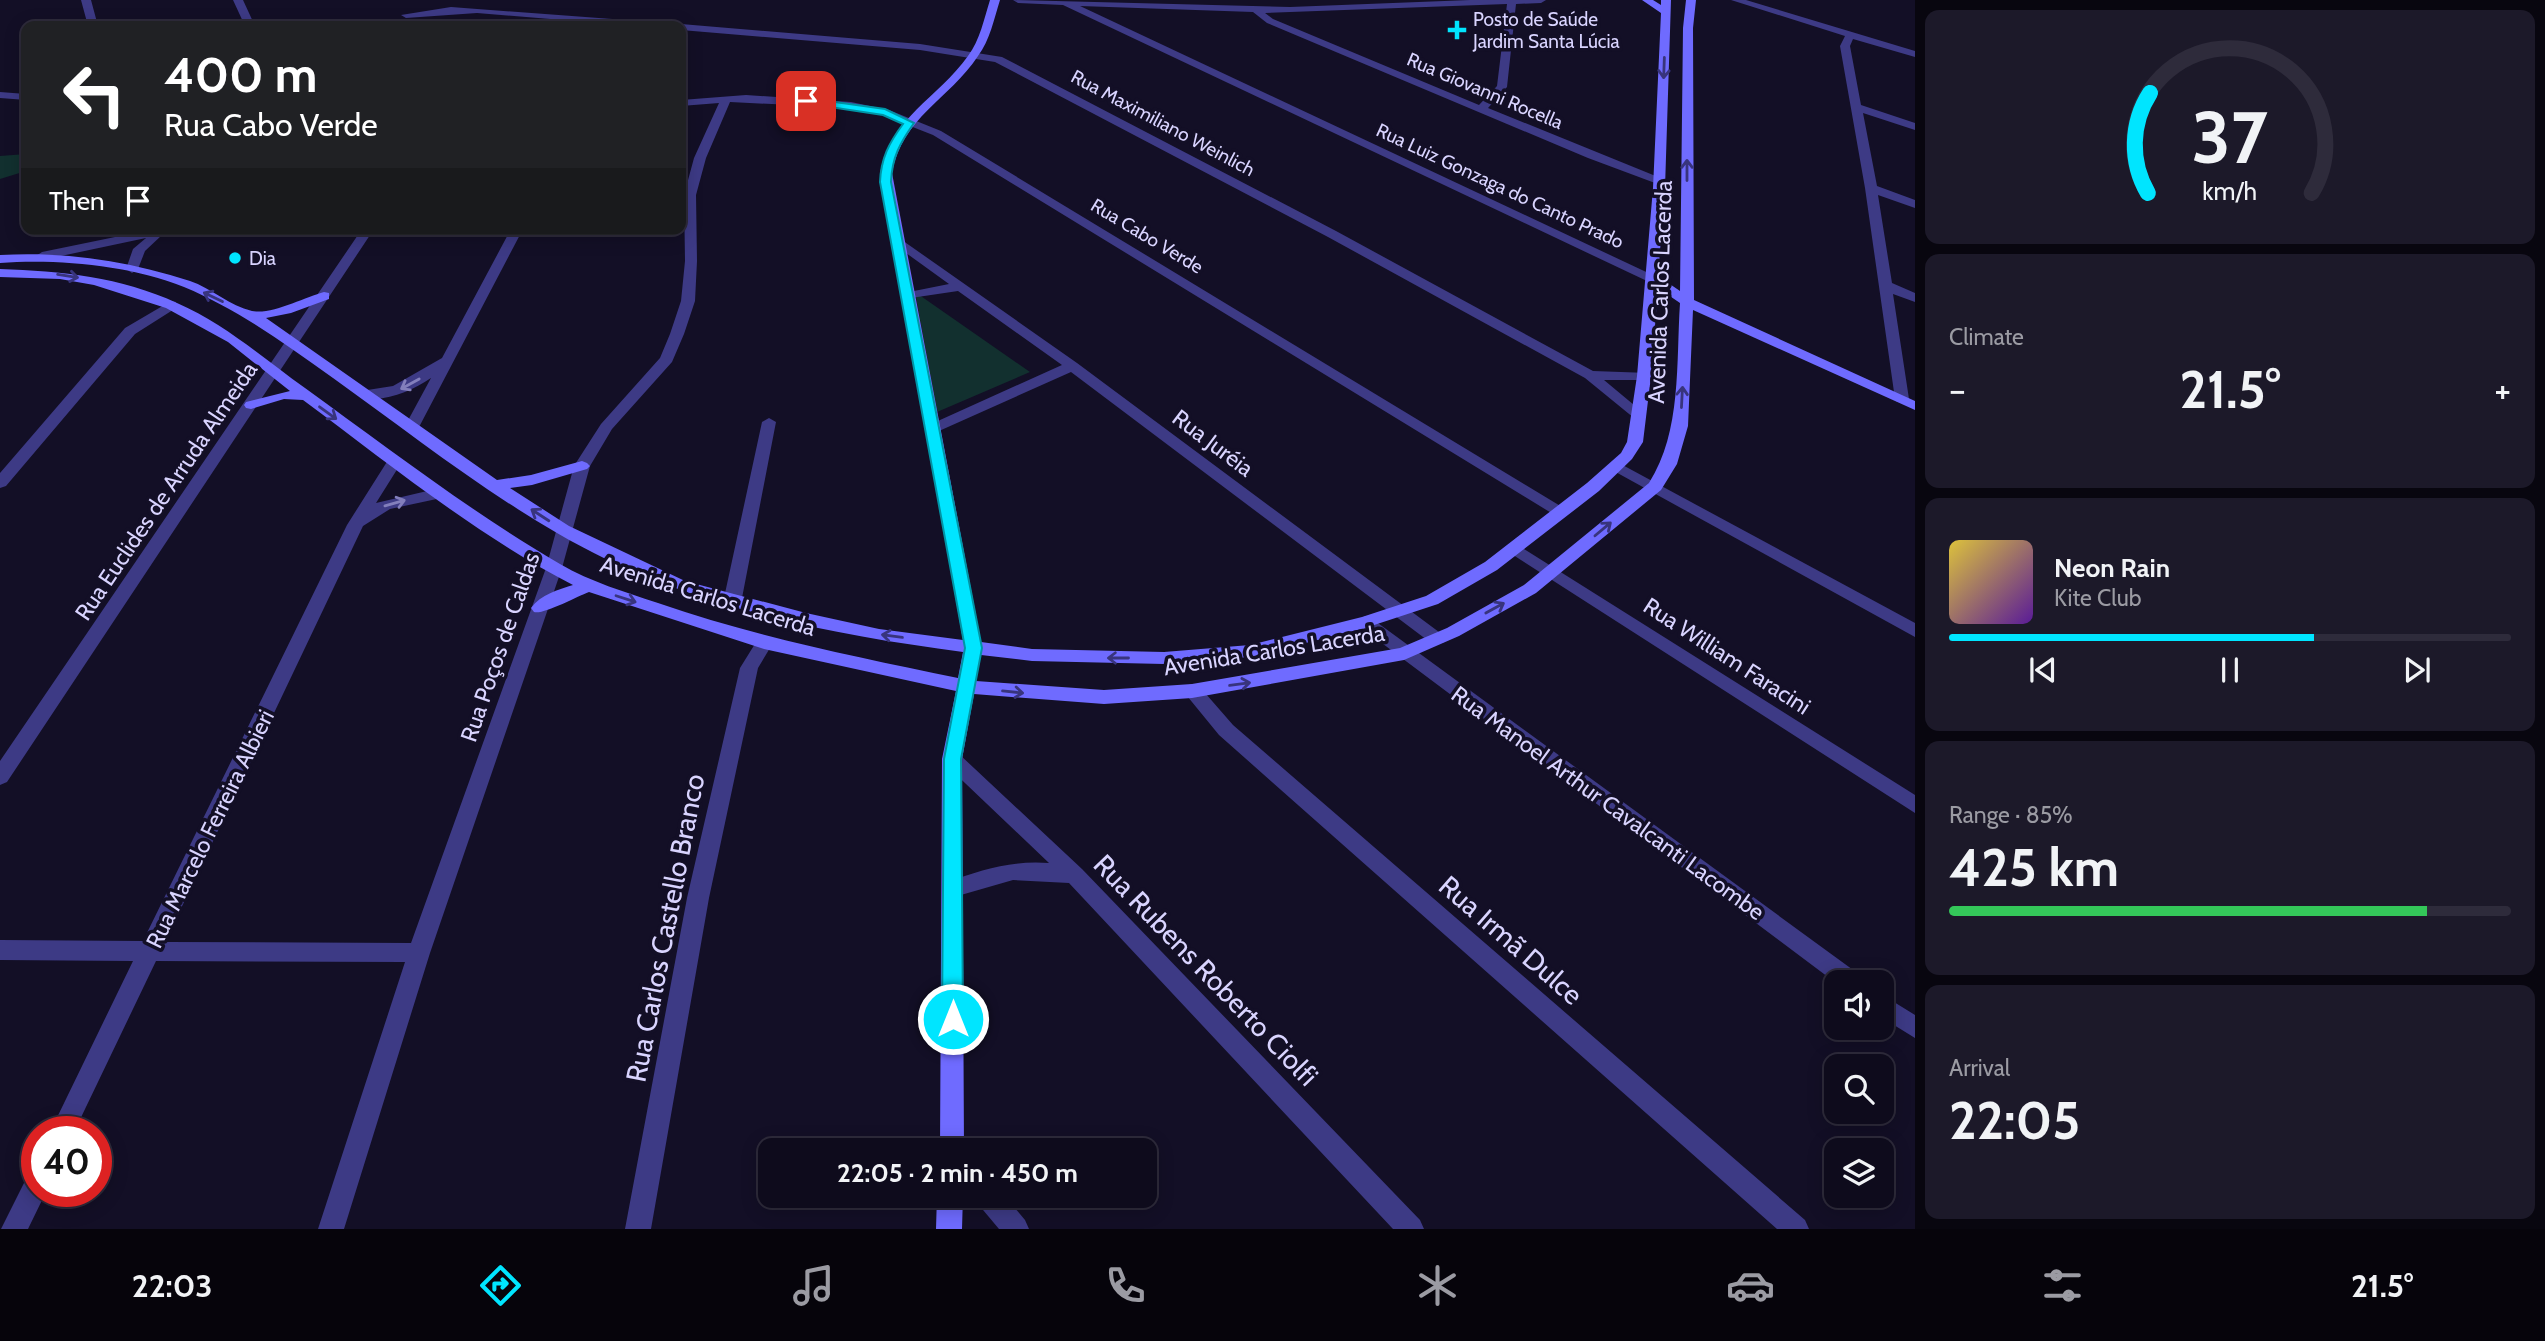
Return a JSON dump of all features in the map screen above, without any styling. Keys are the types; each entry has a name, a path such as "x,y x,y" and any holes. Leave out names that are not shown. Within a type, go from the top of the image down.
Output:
{"main road":[{"path":"952,1138 953,759 973,648 886,182 887,162 895,141 975,54 995,0"},
{"path":"1647,0 1666,6"},
{"name":"Avenida Carlos Lacerda","path":"0,273 60,275 96,281 171,305 233,339 304,396 440,493 554,568 589,586 764,643 967,687 1104,697 1192,691 1268,680 1404,654 1530,589 1655,486 1669,464 1680,426 1687,302 1691,0"},
{"name":"Avenida Carlos Lacerda","path":"0,258 42,256 132,269 187,284 250,316 293,344 563,530 600,550 679,585 879,635 1032,655 1164,658 1250,651 1365,622 1432,600 1491,566 1617,467 1635,442 1644,376 1659,185 1666,6"},
{"path":"1659,185 1687,195"},
{"name":"Rua Luiz Gonzaga do Canto Prado","path":"1652,278 1687,302 1908,403"},
{"path":"250,316 286,310 324,296"},
{"path":"251,405 283,395 304,396"},
{"path":"494,485 532,480 582,466"},
{"path":"540,608 555,597 589,586"},
{"path":"949,1229 950,1208"}],"street":[{"path":"86,0 92,21"},
{"path":"238,0 248,21"},
{"path":"1018,0 1290,10 1541,0"},
{"path":"1737,0 1915,54"},
{"path":"1481,109 1502,87 1512,2"},
{"name":"Rua Luiz Gonzaga do Canto Prado","path":"1066,3 1652,278"},
{"path":"409,21 403,12 451,9 607,21"},
{"name":"Rua Giovanni Rocella","path":"1254,9 1270,21 1659,185"},
{"path":"1290,10 1297,31"},
{"name":"Rua Maximiliano Weinlich","path":"686,27 975,54 998,59 1590,375 1640,415"},
{"path":"1851,33 1845,46 1871,188 1884,285 1908,403"},
{"path":"0,95 21,97"},
{"name":"Rua Poços de Caldas","path":"331,1229 419,953 554,568 582,466 606,427 667,359 677,334 688,301 690,195 700,158 726,99"},
{"name":"Rua Cabo Verde","path":"686,103 779,99 851,105 885,112 937,133 1559,510"},
{"path":"1857,107 1915,127"},
{"path":"1871,188 1915,204"},
{"path":"42,256 145,235"},
{"path":"132,269 139,249 162,235"},
{"name":"Rua Euclides de Arruda Almeida","path":"0,777 364,235"},
{"path":"413,426 514,235"},
{"name":"Rua Juréia","path":"899,242 1072,366 1437,639"},
{"path":"1884,285 1915,298"},
{"path":"909,296 961,286"},
{"path":"0,483 130,331 171,305"},
{"path":"366,394 388,394 401,389 449,359"},
{"path":"934,428 1072,366"},
{"name":"Rua Maximiliano Weinlich","path":"1590,375 1644,376"},
{"path":"733,598 768,422"},
{"name":"Rua Marcelo Ferreira Albieri","path":"70,1116 153,950 355,525 395,460"},
{"path":"1617,467 1915,631"},
{"path":"355,525 385,505 440,493"},
{"name":"Rua William Faracini","path":"1513,547 1915,805"},
{"name":"Rua Manoel Arthur Cavalcanti Lacombe","path":"1365,622 1404,654 1836,970"},
{"name":"Rua Carlos Castello Branco","path":"638,1229 698,898 749,668 764,643"},
{"name":"Rua Irmã Dulce","path":"1192,691 1226,730 1796,1229"},
{"name":"Rua Rubens Roberto Ciolfi","path":"953,759 1075,875 1410,1229"},
{"path":"954,888 996,873 1028,869 1075,875"},
{"path":"0,950 419,953"},
{"path":"1894,1013 1915,1028"},
{"path":"14,1229 25,1207"},
{"path":"998,1208 1016,1229"}],"green space":[{"path":"21,154 21,173 0,179 0,156"},
{"path":"915,292 1030,372 937,412"}],"place":[{"name":"Posto de Saúde Jardim Santa Lúcia","path":"1457,30"},
{"name":"Dia","path":"235,258"}],"route":[{"path":"806,101 851,105 885,112 909,123 895,141 887,162 886,182 973,648 953,759 953,1019"}]}
